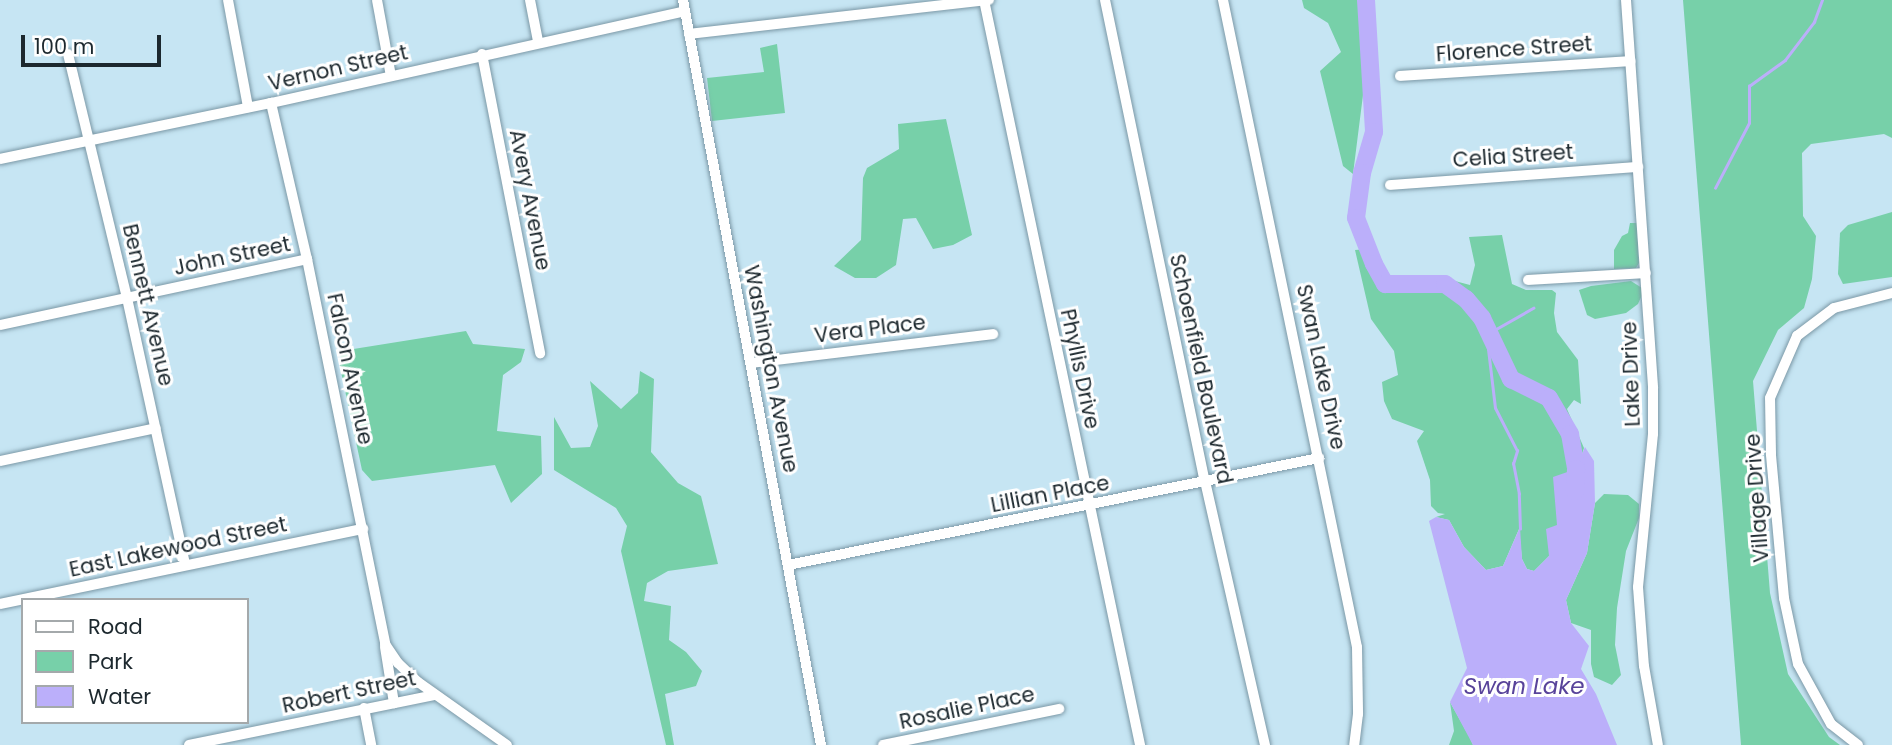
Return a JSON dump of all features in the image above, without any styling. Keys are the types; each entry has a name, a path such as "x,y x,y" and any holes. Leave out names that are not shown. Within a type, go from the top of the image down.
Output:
{"street":[{"path":"228,0 248,107"},
{"path":"377,0 391,76"},
{"path":"530,0 538,41"},
{"path":"689,34 986,0"},
{"name":"Phyllis Drive","path":"986,0 1140,745"},
{"name":"Schoenfield Boulevard","path":"1105,0 1205,481 1265,745"},
{"name":"Swan Lake Drive","path":"1223,0 1357,647 1358,714 1354,745"},
{"name":"Lake Drive","path":"1626,0 1646,273 1653,434 1638,587 1644,666 1658,745"},
{"name":"Vernon Street","path":"0,159 391,76 684,5"},
{"name":"Washington Avenue","path":"684,5 821,745"},
{"name":"Bennett Avenue","path":"68,54 127,299 186,565"},
{"name":"Avery Avenue","path":"482,54 540,353"},
{"name":"Florence Street","path":"1400,76 1631,61"},
{"name":"Falcon Avenue","path":"271,103 307,259 363,529 394,703"},
{"name":"Celia Street","path":"1390,185 1639,167"},
{"name":"John Street","path":"0,325 307,259"},
{"path":"1528,279 1646,273"},
{"name":"Village Drive","path":"1858,745 1831,724 1798,664 1784,598 1771,454 1770,398 1797,336 1834,308 1892,293"},
{"name":"Vera Place","path":"751,363 993,334"},
{"path":"0,461 156,428"},
{"name":"Lillian Place","path":"788,565 1320,458"},
{"name":"East Lakewood Street","path":"29,598 363,529"},
{"name":"East Lakewood Street","path":"0,604 21,600"},
{"name":"Falcon Avenue","path":"385,644 398,663 434,695 508,745"},
{"name":"Robert Street","path":"189,745 434,695"},
{"path":"365,708 371,745"},
{"name":"Rosalie Place","path":"883,745 1059,709"}],"green space":[{"path":"1302,0 1364,0 1363,95 1353,174 1343,166 1320,71 1341,52 1328,23 1304,8"},
{"path":"1683,0 1892,0 1892,138 1884,134 1811,144 1802,153 1803,216 1816,236 1812,279 1804,308 1778,330 1753,381 1770,593 1788,674 1829,737 1840,745 1741,745"},
{"path":"777,44 785,113 712,121 707,78 764,72 760,48"},
{"path":"946,119 972,235 953,245 933,249 916,218 903,219 896,265 876,278 855,278 834,266 861,240 863,178 867,168 899,149 898,124"},
{"path":"1892,212 1892,277 1843,284 1838,274 1840,233 1848,225"},
{"path":"1630,223 1637,223 1639,263 1636,268 1614,269 1614,250 1622,236 1628,233"},
{"path":"1502,235 1512,284 1526,290 1552,290 1556,293 1554,313 1557,332 1578,360 1581,404 1574,400 1567,409 1584,448 1549,556 1534,571 1527,569 1522,559 1519,529 1503,566 1486,570 1464,547 1449,520 1436,517 1445,514 1438,513 1431,506 1430,480 1417,441 1424,431 1392,419 1384,401 1382,382 1398,375 1394,351 1371,319 1355,250 1368,249 1380,275 1389,280 1436,276 1470,285 1475,265 1469,237"},
{"path":"1631,281 1642,288 1638,304 1626,313 1595,319 1587,315 1579,290"},
{"path":"466,331 473,344 525,349 521,362 503,375 497,431 541,436 542,474 511,503 495,465 372,481 362,470 340,367 341,351"},
{"path":"640,371 654,379 651,452 678,483 701,496 718,564 668,571 647,583 644,601 671,606 669,640 686,652 702,671 696,686 665,694 674,745 666,745 621,551 627,526 616,508 554,470 554,417 571,448 590,447 598,426 590,381 621,409 638,393"},
{"path":"1604,494 1628,495 1639,504 1639,518 1626,551 1617,608 1615,645 1621,675 1612,685 1594,677 1591,664 1591,630 1571,623 1566,600 1587,553 1595,503"},
{"path":"1450,702 1473,745 1449,745 1454,731"}],"water":[{"name":"Swan Lake","path":"1585,447 1594,461 1595,503 1587,553 1566,600 1571,623 1589,646 1581,669 1596,694 1617,745 1473,745 1450,702 1467,668 1429,521 1436,517 1449,520 1464,547 1486,570 1503,566 1520,527 1522,559 1527,569 1534,571 1549,556 1546,529 1557,525 1553,477 1576,469"}],"waterway":[{"path":"1366,0 1374,132 1362,173 1356,218 1374,264 1385,284 1445,284 1466,299 1482,318 1511,379 1549,398 1570,434 1576,469 1575,491"},
{"path":"1715,188 1749,123 1749,86 1785,60 1814,22 1822,0"},
{"path":"1520,529 1519,494 1513,464 1517,451 1495,408 1487,341 1489,333 1533,308"}]}
